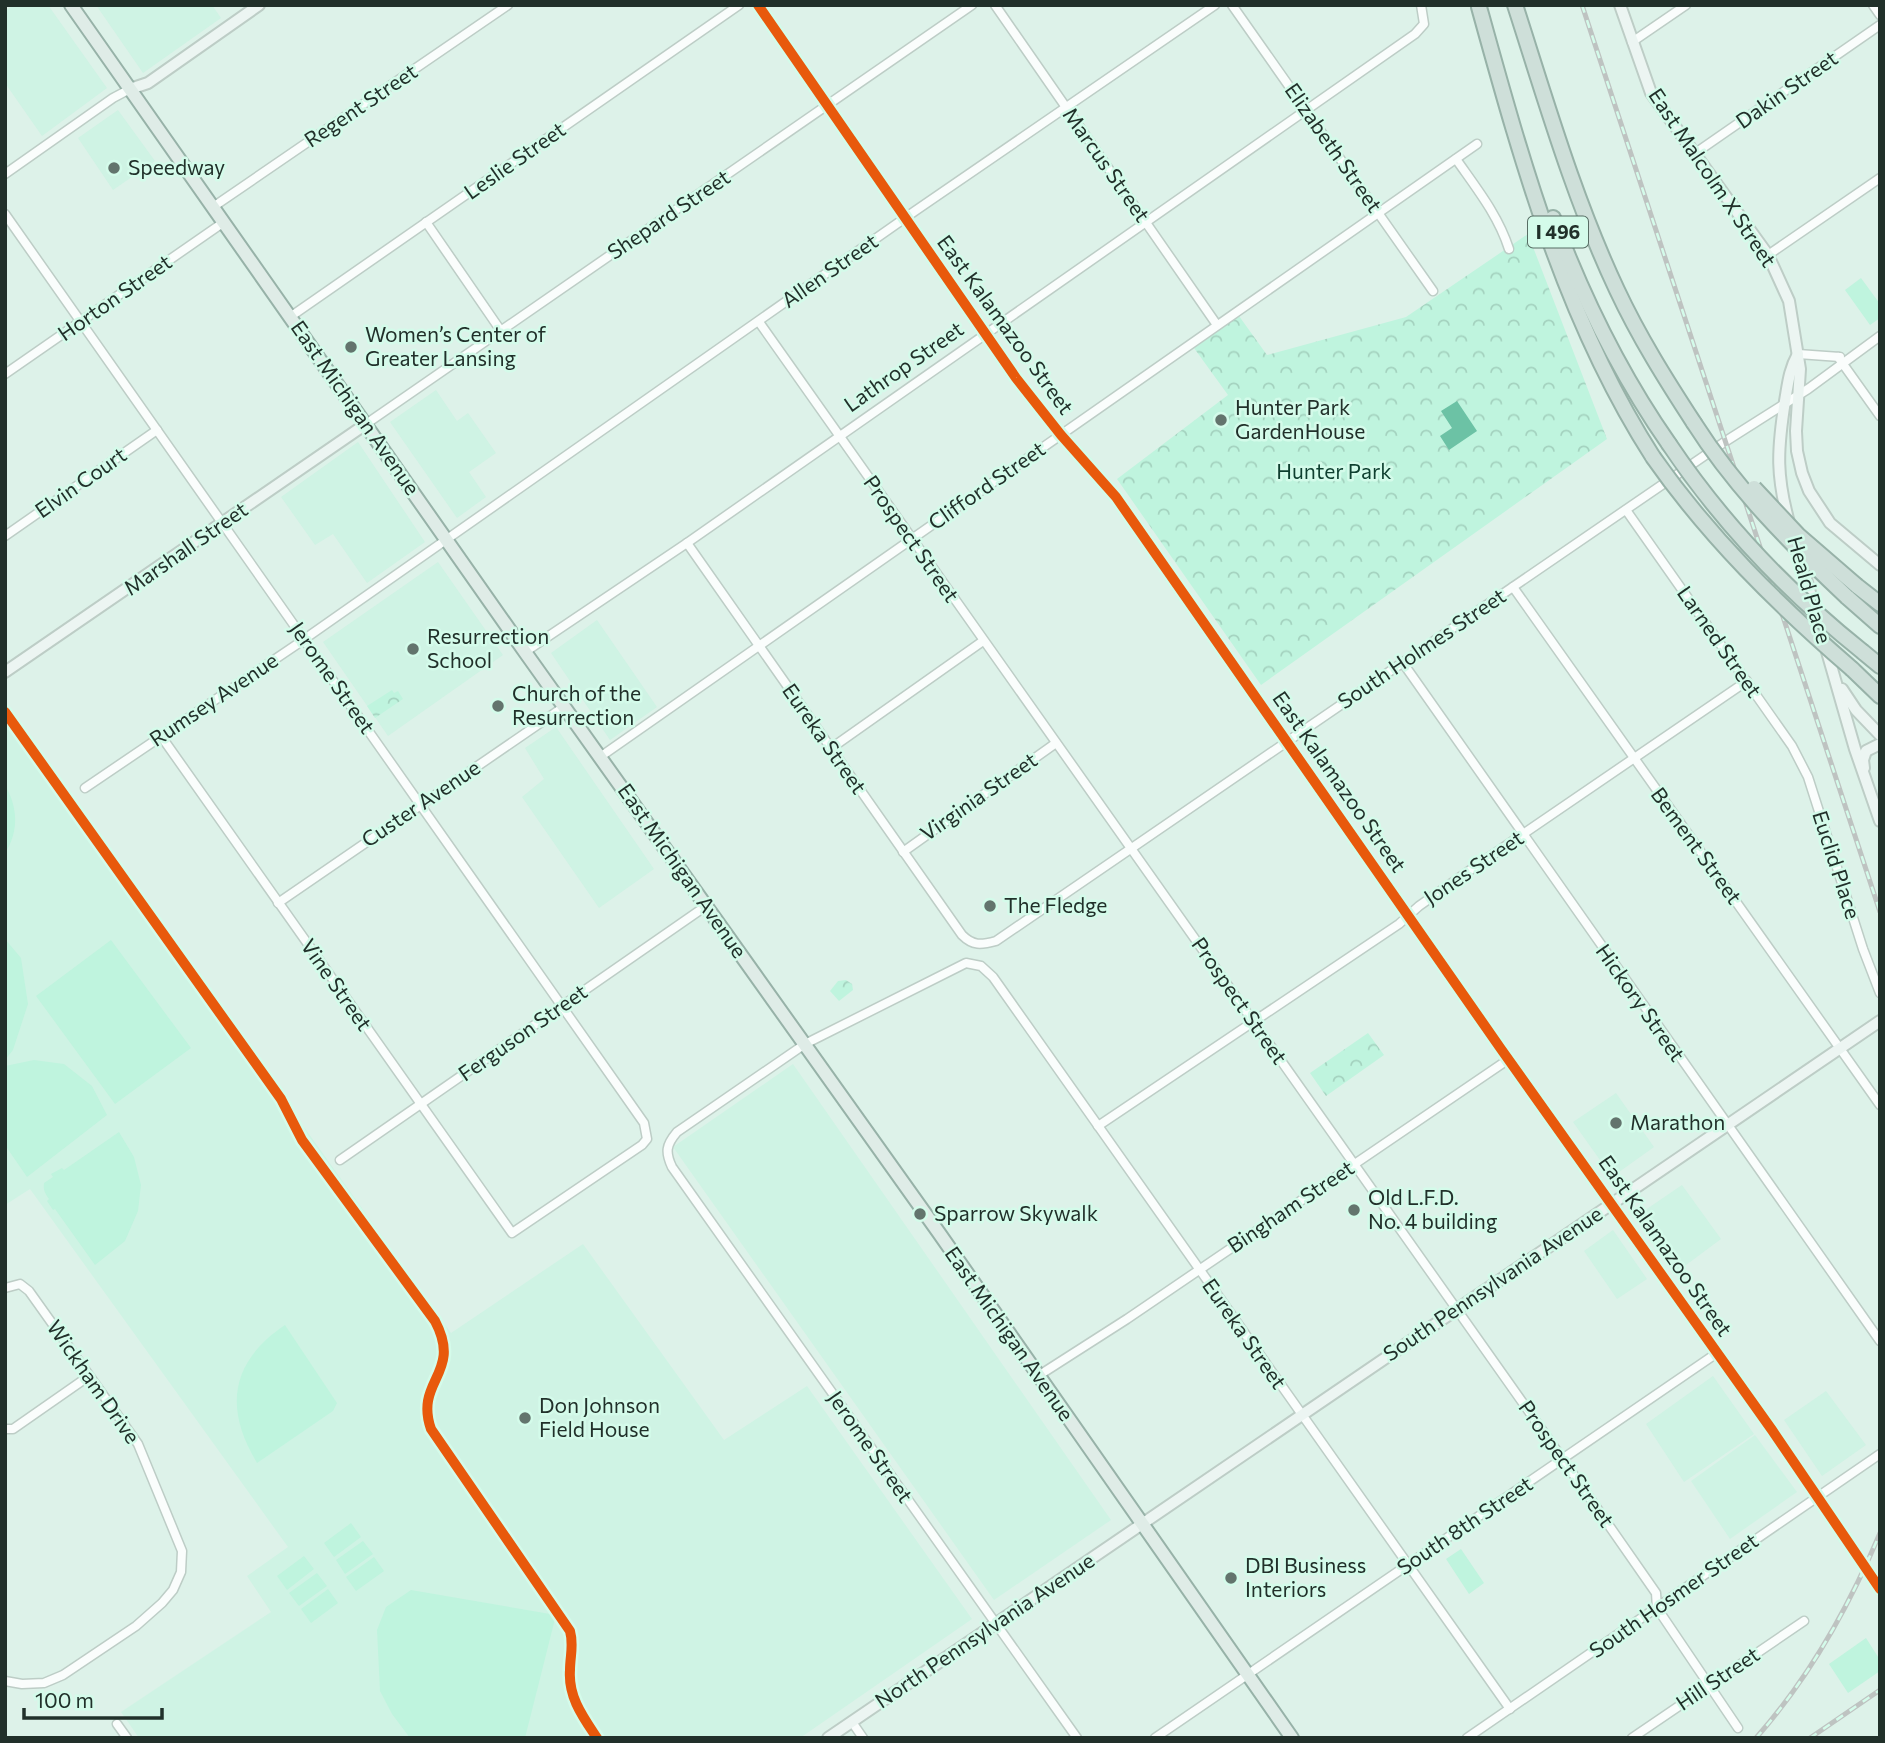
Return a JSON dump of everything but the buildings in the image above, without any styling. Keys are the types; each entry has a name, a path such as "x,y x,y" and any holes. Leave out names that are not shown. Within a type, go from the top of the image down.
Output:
{"highway":[{"name":"I 496","path":"1515,5 1588,222 1616,289 1658,367 1698,423 1721,462 1759,508 1800,552 1852,592 1880,626"},
{"name":"I 496","path":"1479,6 1550,211 1576,277 1608,345 1669,444 1715,506 1757,554 1802,599 1880,666"},
{"path":"1479,6 1509,113 1573,304 1605,374 1653,457 1691,509 1733,557 1880,696"},
{"path":"1852,592 1880,604"}],"main road":[{"name":"East Michigan Avenue","path":"71,5 1292,1738"}],"street":[{"path":"5,174 113,98 148,83 259,5"},
{"name":"Regent Street","path":"213,207 508,5"},
{"name":"Leslie Street","path":"290,317 740,5"},
{"name":"East Kalamazoo Street","path":"758,5 985,334 1061,435 1116,497 1880,1589"},
{"name":"Shepard Street","path":"366,424 972,5"},
{"name":"Marcus Street","path":"995,5 1217,325"},
{"name":"Allen Street","path":"447,539 1215,5"},
{"name":"Elizabeth Street","path":"1232,5 1433,291"},
{"name":"Lathrop Street","path":"525,652 1415,34 1424,24 1421,5"},
{"name":"East Malcolm X Street","path":"1620,5 1651,93 1768,256 1789,301 1800,369 1797,451 1809,491 1830,523 1880,565"},
{"path":"1632,42 1686,5"},
{"path":"1873,5 1880,15"},
{"name":"Dakin Street","path":"1694,154 1880,25"},
{"name":"Clifford Street","path":"600,757 1477,144"},
{"path":"1456,159 1486,201 1509,249"},
{"path":"1768,256 1880,178"},
{"name":"Jerome Street","path":"5,214 644,1123 647,1139 642,1145 512,1233"},
{"name":"Horton Street","path":"5,374 224,222"},
{"path":"426,222 501,331"},
{"name":"Prospect Street","path":"759,322 1656,1593 1657,1608 1738,1728"},
{"path":"1798,354 1840,361 1880,336"},
{"name":"Heald Place","path":"1798,354 1790,369 1784,403 1778,448 1779,482 1831,664 1880,821"},
{"path":"1840,361 1880,416"},
{"name":"South Holmes Street","path":"962,935 977,945 996,941 1286,741 1798,395 1840,361"},
{"name":"Marshall Street","path":"5,672 366,424"},
{"name":"Elvin Court","path":"5,536 157,430"},
{"name":"Larned Street","path":"1626,510 1792,746 1808,777"},
{"name":"Rumsey Avenue","path":"85,789 447,539"},
{"name":"Eureka Street","path":"687,542 962,935"},
{"name":"Bement Street","path":"1513,587 1880,1105"},
{"path":"830,748 983,641"},
{"name":"Hickory Street","path":"1403,663 1880,1341"},
{"path":"1831,664 1852,705 1880,736"},
{"name":"Jones Street","path":"1097,1126 1254,1022 1747,681"},
{"name":"Custer Avenue","path":"278,903 565,706"},
{"name":"Vine Street","path":"161,736 512,1233"},
{"name":"Virginia Street","path":"903,852 1056,743"},
{"path":"1865,774 1865,754 1869,748 1880,744"},
{"name":"Euclid Place","path":"1808,777 1880,993"},
{"name":"Ferguson Street","path":"340,1160 706,906"},
{"name":"Eureka Street","path":"805,1044 966,963 981,966 993,977 1510,1709"},
{"name":"South Pennsylvania Avenue","path":"1142,1523 1880,1021"},
{"name":"Jerome Street","path":"805,1044 677,1132 668,1143 666,1154 671,1166 1077,1738"},
{"name":"Bingham Street","path":"1038,1376 1509,1059"},
{"name":"Wickham Drive","path":"5,1288 20,1284 30,1292 138,1444 182,1551 181,1572 173,1590 162,1604 136,1626 63,1675 44,1683 22,1684 5,1681"},
{"name":"South 8th Street","path":"1154,1738 1717,1353"},
{"path":"5,1430 13,1429 89,1376"},
{"name":"South Hosmer Street","path":"1467,1738 1880,1454"},
{"name":"North Pennsylvania Avenue","path":"828,1738 1142,1523"},
{"name":"Hill Street","path":"1632,1738 1804,1620"},
{"path":"852,1722 863,1738"},
{"path":"117,1724 127,1738"}],"shaded area":[{"path":"14,5 48,5 107,88 42,136 5,83 5,11"},
{"path":"96,5 212,5 221,18 143,73"},
{"path":"118,110 155,161 113,190 78,138"},
{"path":"436,390 457,421 468,413 496,453 469,472 486,497 457,518 390,422"},
{"path":"1457,401 1477,431 1449,450 1440,436 1452,428 1441,411"},
{"path":"358,442 425,542 367,583 333,534 315,545 281,497"},
{"name":"Resurrection School","path":"438,562 503,655 388,736 323,642"},
{"path":"597,620 657,707 610,740 551,653"},
{"path":"5,708 451,1333 583,1244 724,1440 807,1386 972,1619 800,1738 139,1738 121,1712 271,1612 247,1576 288,1547 30,1189 5,1205"},
{"path":"556,727 654,869 599,908 522,797 544,779 525,748"},
{"path":"793,1064 1111,1520 994,1600 673,1147"},
{"path":"1616,1093 1654,1147 1612,1177 1573,1122"},
{"path":"1682,1185 1721,1239 1678,1271 1638,1215"},
{"path":"1613,1230 1647,1279 1617,1299 1584,1251"},
{"path":"1713,1376 1754,1434 1684,1482 1646,1424"},
{"path":"1826,1391 1866,1445 1822,1476 1784,1420"},
{"path":"1755,1435 1797,1492 1730,1539 1691,1481"}],"green space":[{"name":"Hunter Park","path":"1528,234 1607,439 1261,685 1117,479 1228,395 1194,348 1239,316 1267,355 1406,317"},
{"path":"1861,278 1880,304 1880,318 1870,325 1845,290"},
{"path":"392,690 394,693 398,691 403,699 375,718 367,706"},
{"path":"5,785 12,802 15,828 5,853"},
{"path":"5,939 21,958 28,1004 13,1050 5,1060"},
{"path":"111,940 191,1048 115,1104 36,996"},
{"path":"846,980 852,984 853,990 839,1001 830,991 838,981"},
{"path":"1368,1033 1384,1055 1326,1096 1310,1073"},
{"path":"34,1060 64,1064 92,1086 107,1115 27,1177 5,1145 5,1066"},
{"path":"119,1132 134,1157 141,1185 138,1211 125,1241 95,1265 47,1201 49,1199 44,1183 53,1177 51,1174 62,1168 64,1170"},
{"path":"285,1325 337,1403 333,1411 257,1463 246,1443 240,1423 238,1387 243,1370 253,1354"},
{"path":"351,1523 361,1537 334,1557 324,1543"},
{"path":"363,1541 373,1554 345,1574 336,1560"},
{"path":"1461,1549 1484,1583 1469,1594 1446,1559"},
{"path":"304,1556 314,1569 287,1590 277,1576"},
{"path":"374,1557 384,1571 356,1591 346,1577"},
{"path":"317,1573 327,1586 299,1606 289,1593"},
{"path":"328,1589 338,1603 311,1623 301,1609"},
{"path":"411,1590 556,1615 525,1738 410,1738 392,1714 380,1691 377,1630 386,1607"},
{"path":"1866,1638 1880,1660 1880,1671 1848,1693 1829,1664"}],"railway":[{"path":"1582,5 1880,912"},
{"path":"1756,1738 1793,1691 1826,1641 1855,1588 1880,1533"},
{"path":"1810,1738 1880,1690"}],"cycle path":[{"path":"758,5 1016,378 1061,435 1116,497 1501,1049 1772,1430 1880,1589"},
{"path":"5,712 281,1099 302,1140 435,1321 444,1353 442,1366 428,1399 427,1412 431,1429 570,1631 571,1689 597,1738"}],"place":[{"name":"Speedway","path":"114,168"},
{"name":"Women’s Center of Greater Lansing","path":"351,347"},
{"name":"Hunter Park GardenHouse","path":"1221,420"},
{"name":"Resurrection School","path":"413,649"},
{"name":"Church of the Resurrection","path":"498,706"},
{"name":"The Fledge","path":"990,906"},
{"name":"Marathon","path":"1616,1123"},
{"name":"Old L.F.D. No. 4 building","path":"1354,1210"},
{"name":"Sparrow Skywalk","path":"920,1214"},
{"name":"Don Johnson Field House","path":"525,1418"},
{"name":"DBI Business Interiors","path":"1231,1578"}]}
